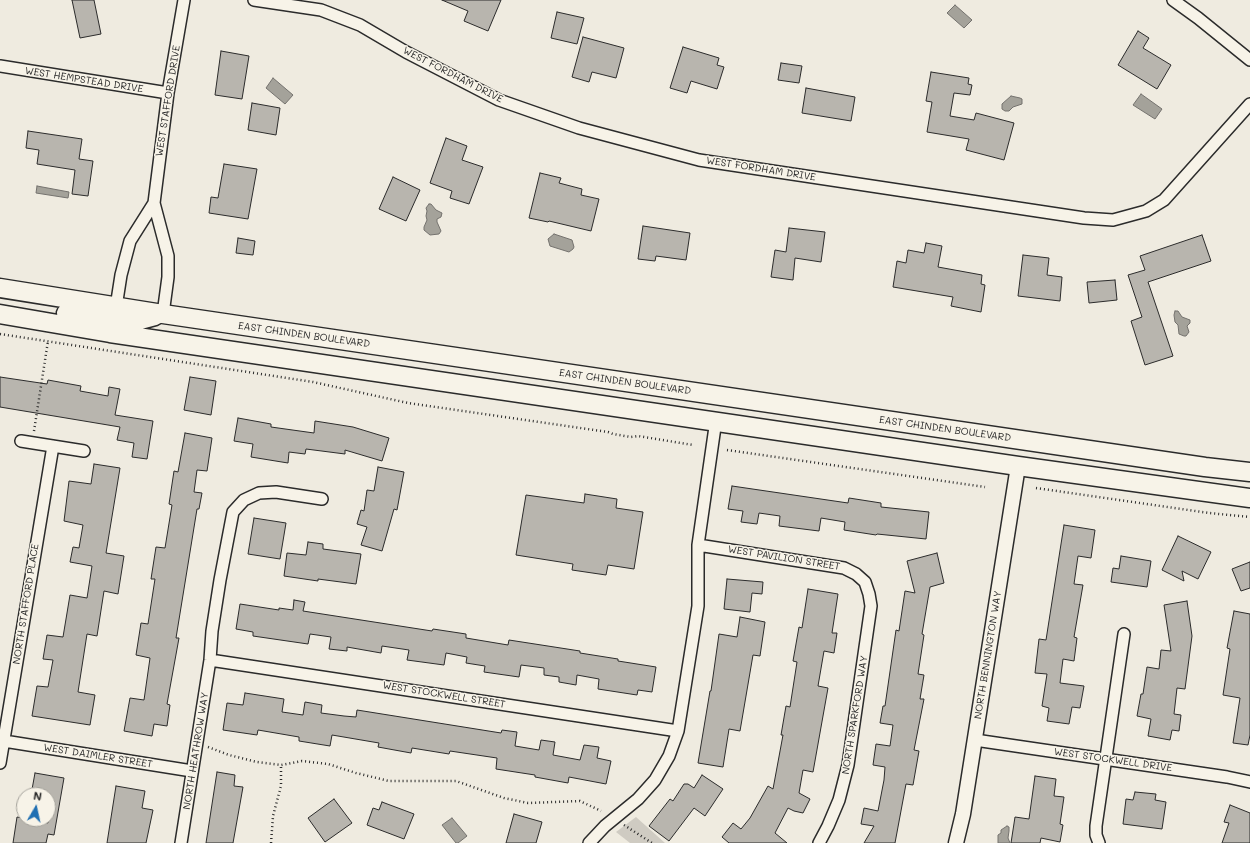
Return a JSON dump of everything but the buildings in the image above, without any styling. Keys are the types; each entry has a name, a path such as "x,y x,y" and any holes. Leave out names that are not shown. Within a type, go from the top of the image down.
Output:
{"main road":[{"name":"EAST CHINDEN BOULEVARD","path":"0,288 163,314 1205,467 1250,472"},
{"path":"0,302 129,323 163,314"},
{"path":"0,314 50,323 716,420 1018,466 1250,498"},
{"path":"716,420 751,412 948,440 1000,437"}],"street":[{"name":"WEST STAFFORD DRIVE","path":"163,314 168,277 168,256 154,203 168,93 184,0"},
{"name":"WEST FORDHAM DRIVE","path":"254,0 321,10 360,25 406,52 499,100 579,128 699,160 1084,218 1113,220 1146,211 1164,200 1250,104"},
{"path":"1173,0 1250,60"},
{"name":"WEST HEMPSTEAD DRIVE","path":"0,66 168,93"},
{"name":"WEST STAFFORD DRIVE","path":"116,307 121,275 130,241 154,203"},
{"path":"589,843 605,826 638,799 655,780 669,756 678,731 698,606 698,545 716,420"},
{"path":"21,441 84,451"},
{"name":"NORTH STAFFORD PLACE","path":"0,763 53,446"},
{"name":"NORTH BENNINGTON WAY","path":"956,843 963,814 1018,466"},
{"name":"NORTH HEATHROW WAY","path":"181,843 210,660 212,631 220,580 234,512 244,500 259,493 276,492 322,499"},
{"name":"WEST PAVILION STREET","path":"698,545 844,568 856,574 865,582"},
{"name":"NORTH SPARKFORD WAY","path":"819,843 839,800 848,765 871,606 865,582"},
{"path":"1099,843 1096,834 1096,826 1124,634"},
{"name":"WEST STOCKWELL STREET","path":"210,660 678,731"},
{"name":"WEST STOCKWELL DRIVE","path":"975,740 1227,777 1250,782"},
{"name":"WEST DAIMLER STREET","path":"4,741 192,771"}],"path":[{"path":"32,443 50,323"},
{"path":"0,334 313,382 408,403 608,432 631,437 638,436 693,444"},
{"path":"727,450 985,487"},
{"path":"1036,488 1209,513 1250,517"},
{"path":"206,746 230,755 257,762 281,765 302,761 328,764 356,773 390,781 456,781 504,798 522,802 580,801 601,811"},
{"path":"270,843 273,816 281,786 281,765"},
{"path":"620,823 652,843"}],"shaded area":[{"path":"955,5 972,20 964,28 947,13"},
{"path":"273,78 293,95 285,104 266,88"},
{"path":"1141,94 1162,109 1155,119 1133,105"},
{"path":"1011,96 1022,99 1022,104 1013,107 1009,111 1005,111 1002,109 1002,104"},
{"path":"37,186 69,192 68,198 36,193"},
{"path":"429,204 442,213 441,217 437,219 441,231 439,234 430,235 424,230 427,220 426,208"},
{"path":"554,234 572,240 574,247 573,249 569,252 550,246 548,239"},
{"path":"1175,311 1178,311 1182,317 1190,320 1190,323 1187,326 1189,332 1186,336 1179,334 1178,325 1175,322"},
{"path":"636,817 665,843 630,843 616,832"},
{"path":"452,818 467,836 458,843 456,843 442,825"},
{"path":"1007,826 1009,827 1008,838 1010,843 998,843 998,835 1001,833 1001,830"}]}
